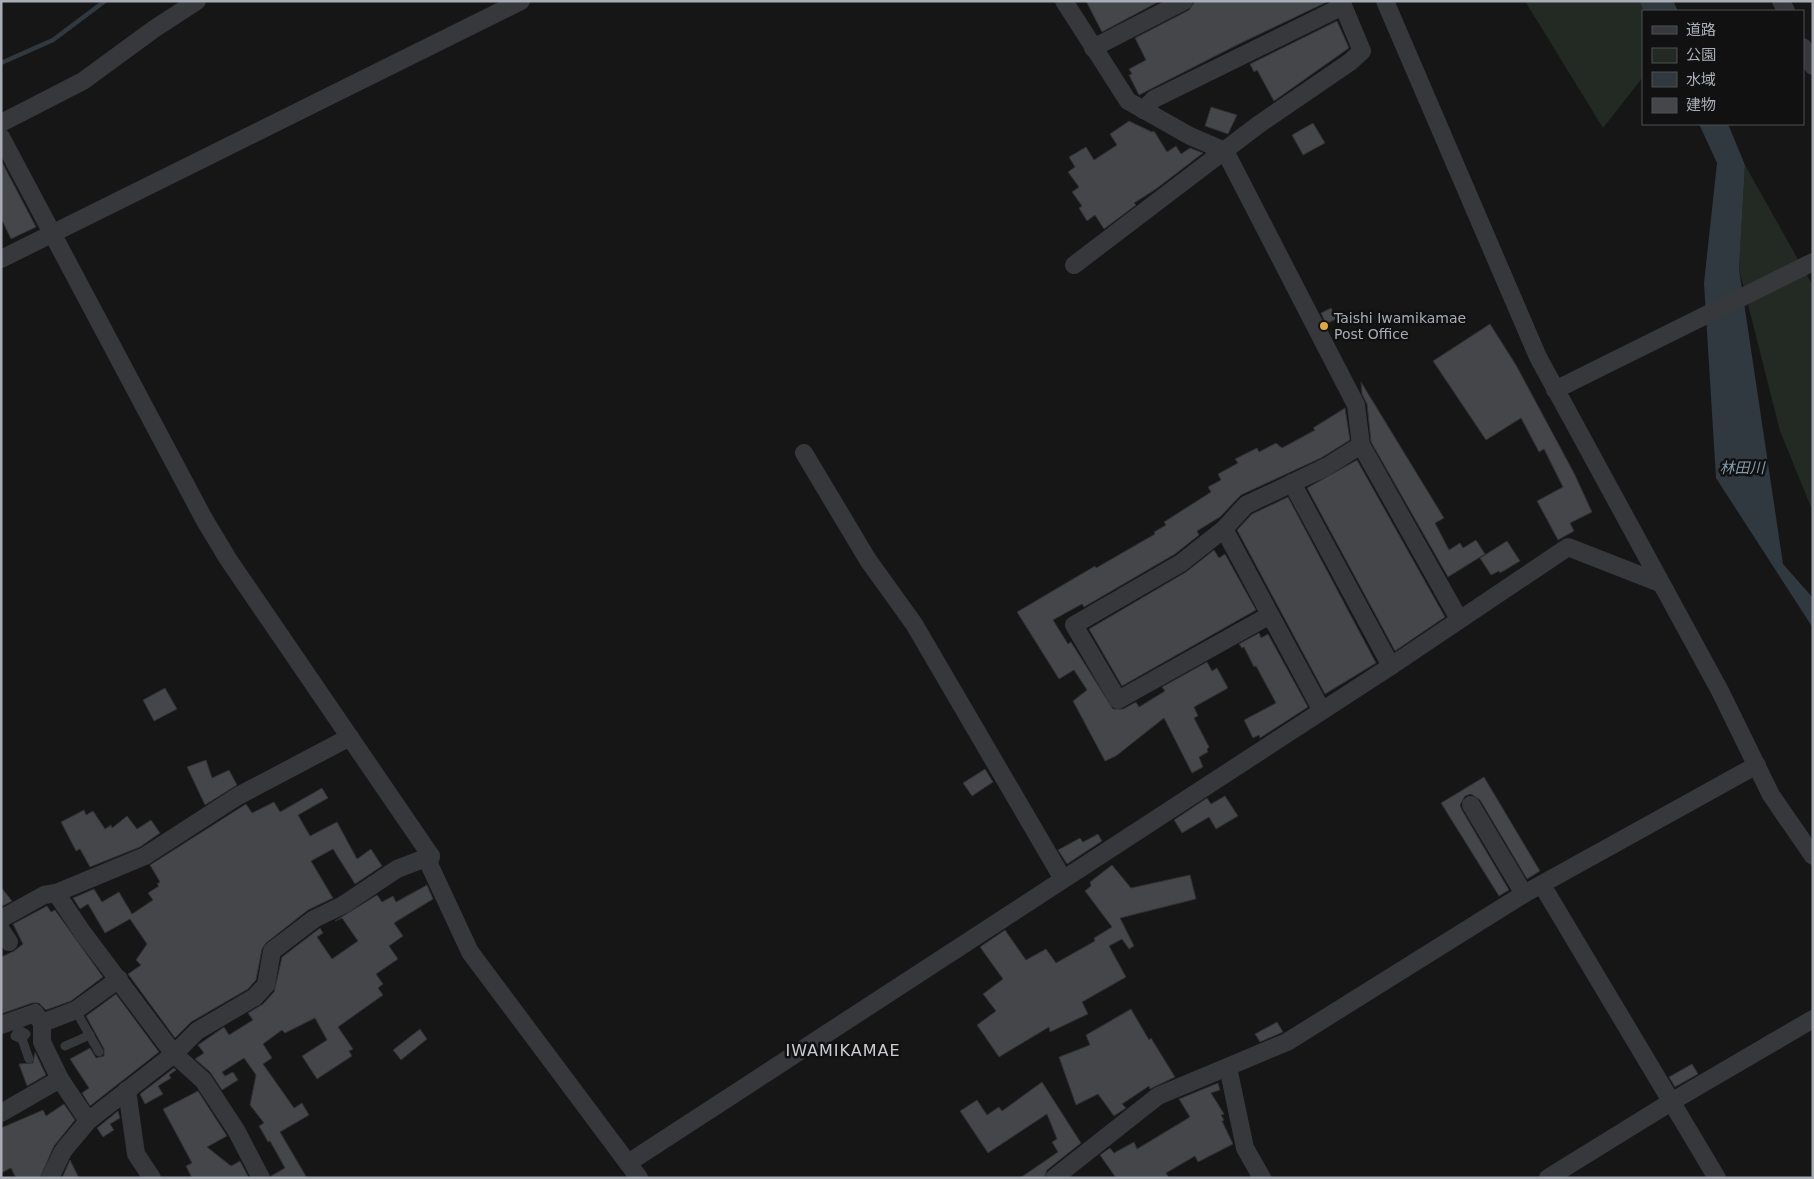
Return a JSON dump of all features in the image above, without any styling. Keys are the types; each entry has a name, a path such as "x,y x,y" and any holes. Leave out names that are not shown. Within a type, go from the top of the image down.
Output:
{"street":[{"path":"1,123 83,81 154,29 197,1"},
{"path":"1,259 521,1"},
{"path":"1064,1 1128,101 1190,136 1225,151 1356,405 1361,445 1459,619"},
{"path":"1093,48 1184,1"},
{"path":"1385,1 1534,348 1555,390 1720,691 1771,795 1813,856"},
{"path":"1074,264 1258,125 1350,62 1362,51 1342,4 1154,99 1143,110"},
{"path":"1804,49 1813,66"},
{"path":"1,137 204,519 228,559 431,856 429,864 470,952 639,1178"},
{"path":"1555,390 1813,262"},
{"path":"1270,615 1118,700 1074,625 1181,563 1224,529 1246,505 1326,467 1361,445"},
{"path":"804,453 868,560 914,624 1064,879"},
{"path":"1292,483 1391,666"},
{"path":"1224,529 1322,709"},
{"path":"628,1163 1322,709 1391,666 1568,548 1660,583"},
{"path":"1,919 44,895 56,893 145,856 238,796 350,737"},
{"path":"1054,1178 1158,1096 1287,1042 1524,894 1757,765"},
{"path":"1471,806 1524,894"},
{"path":"50,1178 63,1151 88,1121 174,1054 197,1031 255,997 266,985 272,951 314,920 343,905 397,869 431,856"},
{"path":"1542,885 1717,1178"},
{"path":"56,893 83,933 174,1054 203,1080 236,1130 261,1178"},
{"path":"42,1023 78,1013 119,979"},
{"path":"1,1025 19,1024 35,1013 42,1023 42,1042 51,1052 60,1079 88,1121"},
{"path":"1548,1178 1671,1102 1813,1019"},
{"path":"1228,1067 1245,1148 1262,1178"},
{"path":"1,1113 60,1079"},
{"path":"127,1090 136,1154 152,1178"}],"lane":[{"path":"78,1013 99,1052"},
{"path":"19,1024 15,1036 22,1039 29,1059"},
{"path":"65,1046 90,1035"}],"green space":[{"path":"1525,1 1639,1 1644,10 1642,78 1603,128"},
{"path":"1745,165 1813,286 1813,512 1780,431 1739,269"}],"water":[{"path":"1639,1 1673,1 1678,10 1644,10"},
{"name":"林田川","path":"1699,125 1728,125 1745,165 1739,269 1783,564 1813,598 1813,628 1716,478 1704,283 1717,163"}],"building":[{"path":"1086,1 1160,1 1102,32"},
{"path":"1195,1 1327,2 1139,95 1129,75 1132,74 1129,69 1146,60 1135,38 1189,10"},
{"path":"1337,21 1349,48 1274,101 1257,70 1254,72 1250,64"},
{"path":"1211,107 1237,115 1228,134 1205,126"},
{"path":"1129,121 1152,132 1154,131 1167,152 1176,146 1181,154 1190,148 1203,153 1156,189 1134,203 1136,205 1104,229 1095,215 1087,221 1079,208 1082,206 1072,192 1079,187 1068,172 1075,167 1069,157 1086,147 1094,160 1117,145 1110,134"},
{"path":"1313,123 1325,143 1303,155 1292,135"},
{"path":"1,160 36,227 11,239 1,218"},
{"path":"1331,308 1336,319 1326,324 1321,313"},
{"path":"1490,324 1516,365 1574,473 1592,512 1570,523 1574,531 1558,540 1537,501 1563,487 1544,449 1539,452 1521,418 1486,440 1433,361"},
{"path":"1361,382 1444,518 1435,523 1449,550 1460,543 1463,548 1476,540 1485,554 1448,577 1371,442 1367,404 1362,394"},
{"path":"1345,408 1350,440 1321,458 1241,495 1220,517 1197,531 1199,535 1175,554 1084,607 1082,604 1053,620 1068,644 1071,642 1113,709 1123,709 1136,702 1139,707 1165,691 1162,687 1207,662 1212,671 1217,668 1228,688 1194,707 1198,716 1194,718 1209,747 1207,749 1208,752 1199,757 1203,767 1192,773 1164,718 1116,756 1105,761 1073,701 1087,690 1074,670 1059,679 1017,612 1095,566 1096,568 1155,534 1154,532 1166,525 1164,522 1211,492 1208,487 1221,480 1218,474 1238,463 1235,459 1257,448 1259,452 1276,443 1282,448 1315,430 1313,428"},
{"path":"1357,460 1445,617 1395,651 1307,488"},
{"path":"1288,497 1376,663 1325,694 1237,530 1252,514"},
{"path":"1507,541 1520,561 1500,573 1499,571 1491,575 1480,558"},
{"path":"1214,550 1219,558 1225,554 1256,610 1122,686 1089,629 1186,572"},
{"path":"1259,633 1261,638 1268,634 1308,707 1260,738 1259,735 1253,738 1244,720 1276,703 1256,666 1254,667 1244,647 1242,648 1239,644"},
{"path":"165,688 177,709 154,721 143,700"},
{"path":"206,760 212,778 229,770 237,785 205,805 187,767"},
{"path":"985,769 993,782 972,796 963,783"},
{"path":"1484,777 1540,871 1527,879 1480,800 1471,794 1465,796 1460,805 1462,810 1509,890 1499,896 1441,803"},
{"path":"322,788 328,798 298,815 310,836 337,822 357,859 371,849 382,866 355,884 333,849 311,861 333,898 308,910 266,943 262,949 256,980 248,989 191,1022 175,1038 128,974 141,965 136,960 147,944 130,919 105,933 88,904 80,909 73,898 94,889 102,902 119,892 132,914 153,900 148,893 159,886 157,884 160,882 150,865 246,804 252,813 274,802 280,812"},
{"path":"1225,796 1238,816 1216,829 1209,817 1182,833 1174,820 1207,798 1211,804"},
{"path":"84,810 86,815 93,811 105,829 111,825 112,828 127,816 137,829 151,820 160,833 140,847 90,867 80,849 76,851 61,822"},
{"path":"1098,834 1102,841 1067,864 1058,850 1080,838 1083,842"},
{"path":"1112,865 1131,888 1190,875 1196,899 1120,918 1134,946 1129,949 1122,939 1109,946 1126,977 1082,1002 1088,1014 1050,1032 1049,1027 999,1057 977,1025 996,1011 983,994 1003,979 980,947 1005,930 1026,960 1046,949 1056,963 1095,941 1094,938 1112,927 1085,891 1091,886 1090,882"},
{"path":"427,885 433,899 394,923 403,936 389,946 398,959 376,974 383,984 378,988 383,995 338,1027 353,1049 349,1051 352,1056 317,1079 302,1056 327,1040 315,1018 285,1033 282,1030 263,1044 272,1058 263,1064 294,1108 302,1103 309,1115 280,1132 307,1178 272,1178 271,1176 285,1168 259,1126 264,1123 250,1105 256,1075 244,1058 222,1072 225,1076 233,1072 238,1080 222,1090 210,1072 195,1059 204,1053 198,1045 224,1027 229,1035 253,1020 248,1013 263,1004 274,992 282,957 320,928 323,933 317,937 332,959 358,941 342,918 335,921 377,895 382,902 393,896 396,902"},
{"path":"1,887 12,901 3,906 1,902"},
{"path":"47,906 51,912 55,910 103,977 71,1001 46,1010 39,1003 32,1003 1,1014 1,957 23,944 13,924"},
{"path":"116,994 159,1052 90,1106 82,1093 89,1088 70,1059 90,1048 96,1058 104,1056 104,1049 86,1016"},
{"path":"1131,1009 1149,1040 1151,1038 1175,1077 1150,1089 1149,1086 1122,1104 1126,1108 1114,1116 1098,1094 1076,1105 1059,1057 1090,1045 1086,1035"},
{"path":"1277,1022 1283,1032 1260,1042 1255,1034"},
{"path":"420,1029 427,1039 401,1060 393,1050"},
{"path":"35,1052 46,1075 27,1086 19,1064 33,1063"},
{"path":"1692,1064 1698,1074 1675,1087 1669,1077"},
{"path":"174,1068 176,1070 169,1075 171,1078 158,1086 163,1094 145,1104 140,1094"},
{"path":"1042,1082 1081,1143 1047,1170 1044,1178 1020,1178 1058,1152 1052,1142 1057,1139 1047,1114 988,1153 960,1111 977,1100 987,1115 999,1107 1002,1111"},
{"path":"1218,1083 1220,1090 1211,1093 1224,1114 1221,1115 1224,1120 1222,1121 1233,1144 1198,1162 1195,1156 1166,1173 1169,1178 1116,1178 1100,1155 1110,1148 1114,1153 1134,1142 1137,1149 1190,1117 1179,1099"},
{"path":"198,1091 227,1136 207,1147 231,1166 240,1161 249,1178 192,1178 186,1166 192,1163 163,1109"},
{"path":"64,1104 75,1120 54,1146 40,1178 16,1178 11,1168 1,1173 1,1128 43,1110 46,1116"},
{"path":"118,1111 120,1118 110,1124 114,1130 103,1137 97,1128"},
{"path":"70,1160 79,1178 62,1178"}],"waterway":[{"path":"1,63 53,40 105,1"}],"place":[{"name":"Taishi Iwamikamae Post Office","path":"1324,326"}],"district":[{"name":"IWAMIKAMAE","path":"843,1050"}]}
